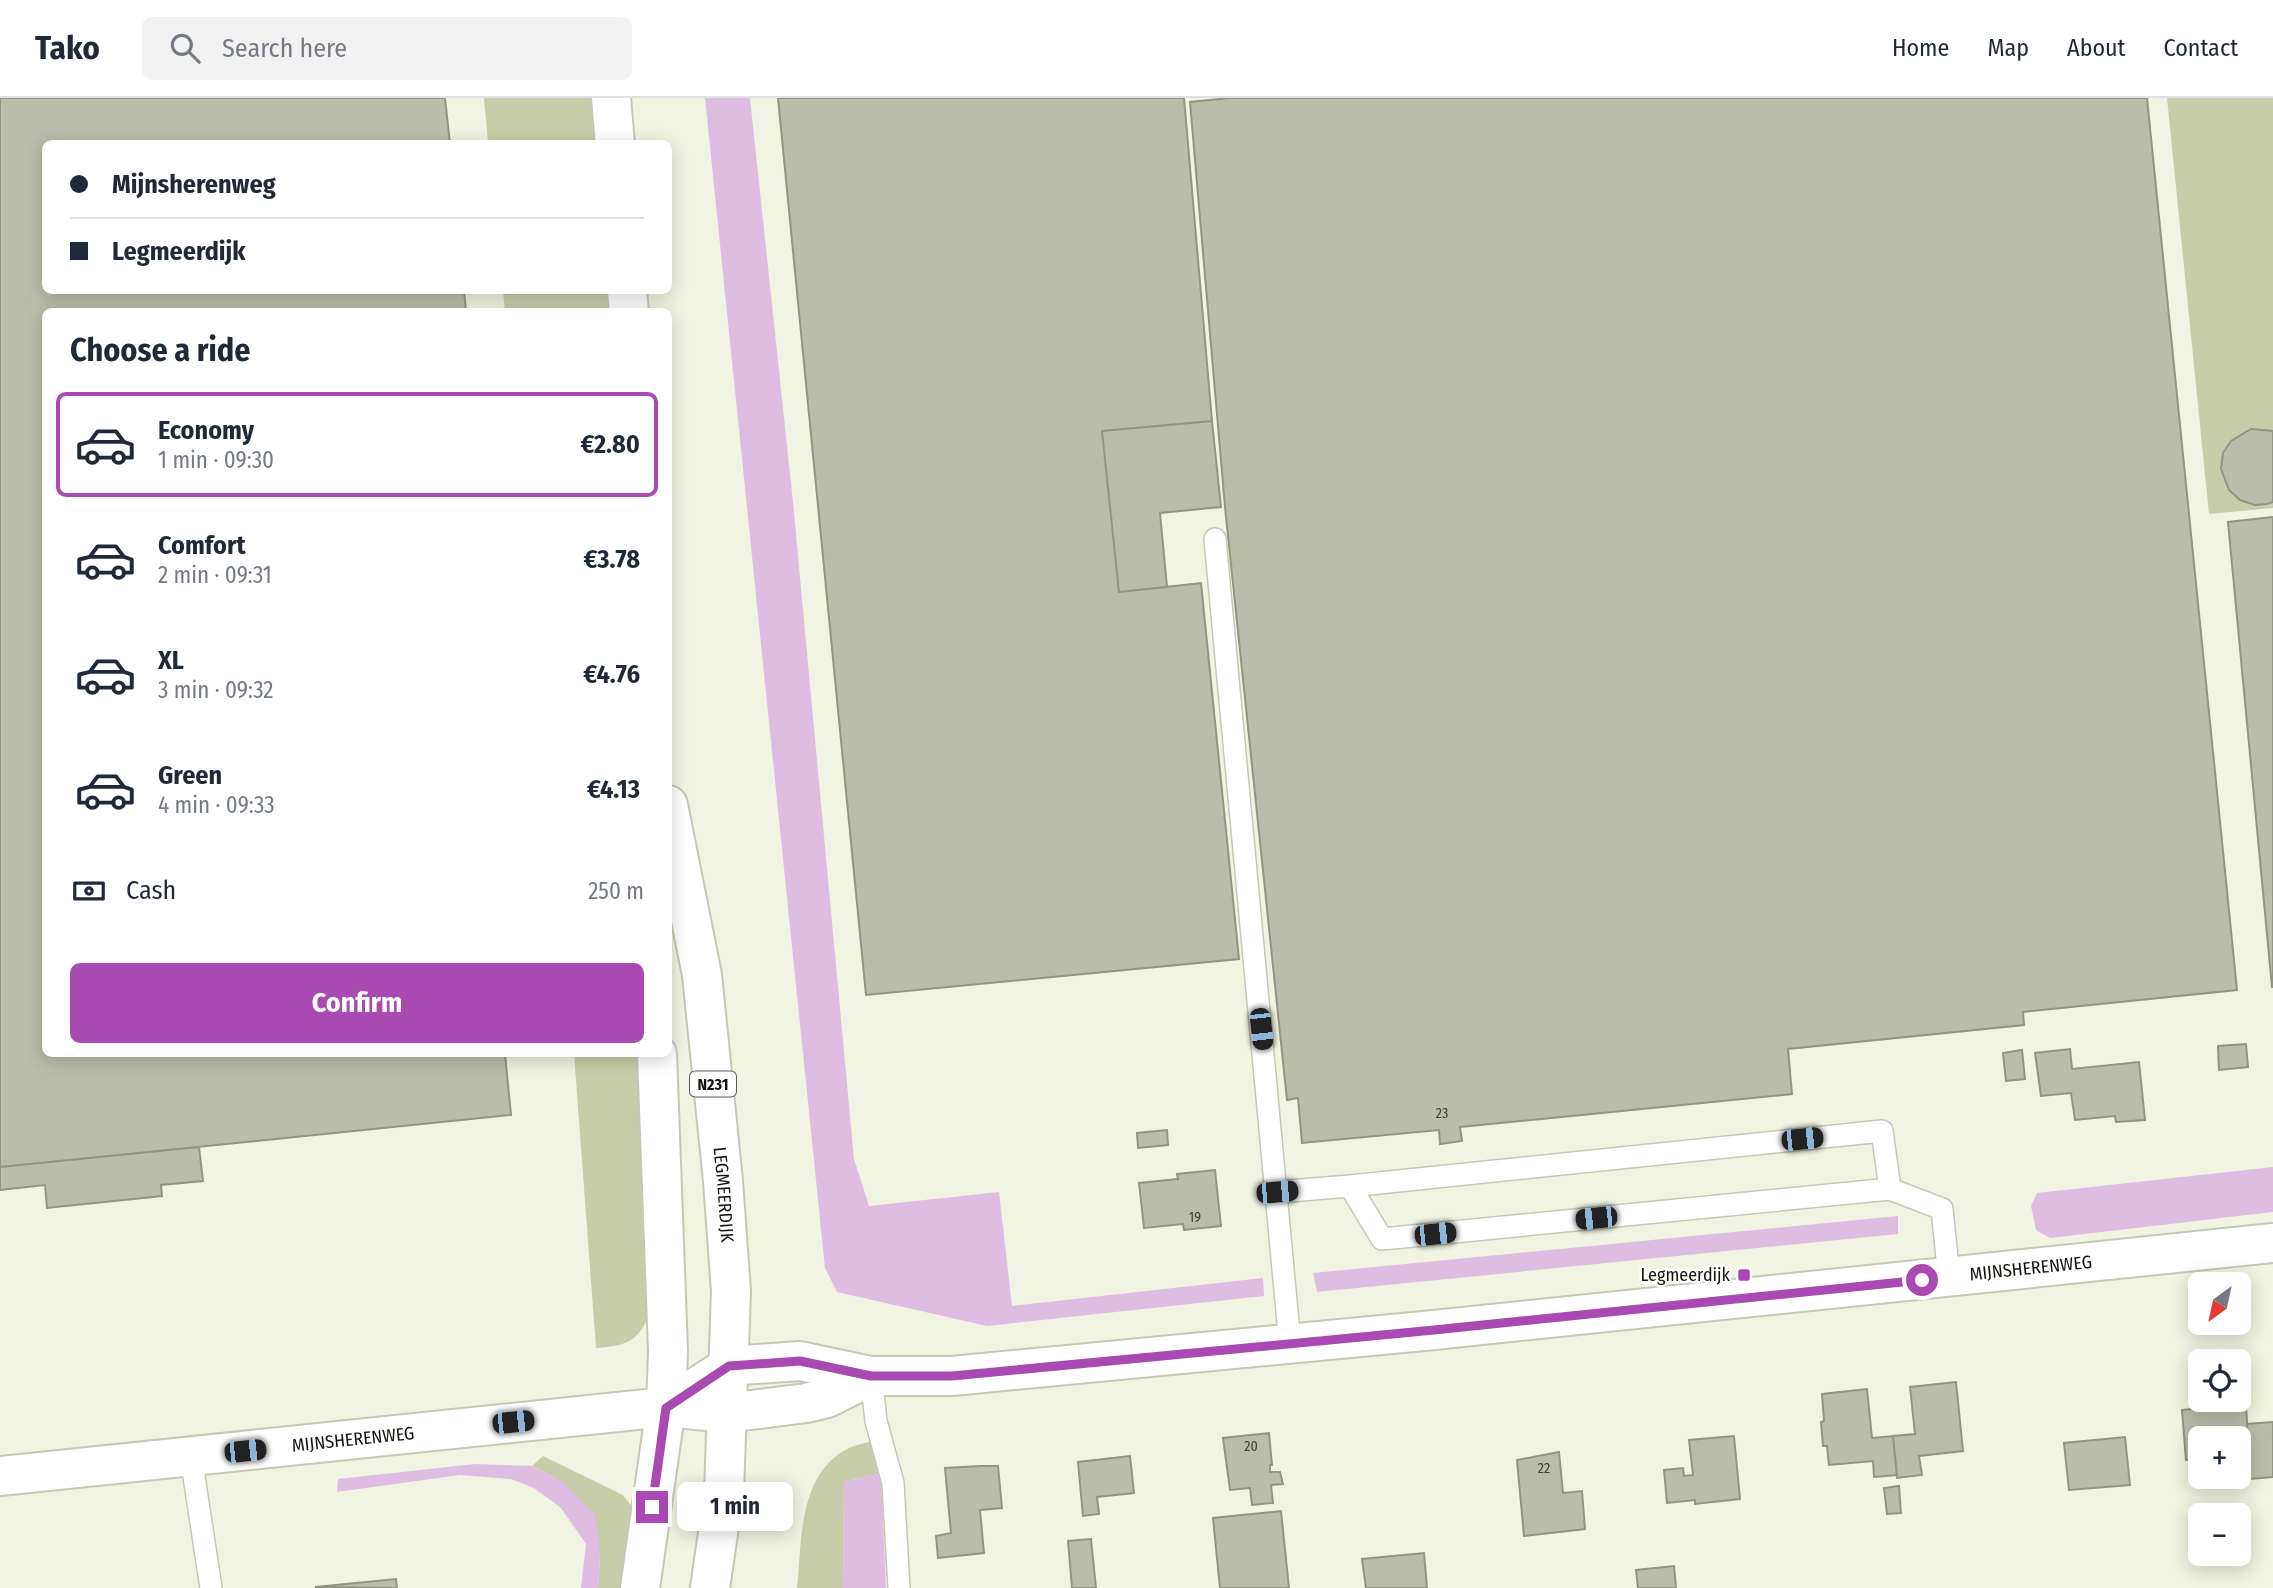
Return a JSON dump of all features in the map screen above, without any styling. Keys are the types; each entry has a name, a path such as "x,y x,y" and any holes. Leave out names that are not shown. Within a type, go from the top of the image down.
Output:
{"street":[{"path":"611,98 615,140"},
{"name":"LEGMEERDIJK","path":"672,825 702,975 731,1291 724,1492 710,1588"},
{"path":"640,1588 666,1408 668,1351 657,1057"},
{"name":"MIJNSHERENWEG","path":"666,1408 729,1366 800,1361 871,1376 952,1376 2273,1243"},
{"name":"MIJNSHERENWEG","path":"0,1476 526,1420 666,1408 727,1413 827,1398 871,1376"}],"lane":[{"path":"1215,539 1290,1344"},
{"path":"1277,1192 1882,1131 1891,1189"},
{"path":"1350,1186 1382,1239 1891,1189 1942,1209 1949,1277"},
{"path":"871,1376 876,1421 893,1483 899,1588"},
{"path":"191,1457 211,1588"}],"green space":[{"path":"484,98 596,98 600,140 488,140"},
{"path":"2167,98 2273,98 2273,508 2209,514"},
{"path":"503,294 613,294 614,308 505,308"},
{"path":"574,1057 643,1057 656,1304 634,1338 620,1345 596,1348"},
{"path":"877,1440 881,1473 844,1482 843,1588 797,1588 806,1508 821,1472 834,1458 851,1447"},
{"path":"543,1456 623,1495 638,1515 629,1588 598,1588 600,1555 564,1483 532,1466"}],"shaded area":[{"path":"705,98 750,98 793,502 854,1159 869,1206 999,1192 1012,1306 1263,1278 1264,1296 987,1326 837,1292 825,1268"},
{"path":"2273,1167 2273,1212 2050,1238 2036,1230 2031,1206 2037,1193"},
{"path":"1898,1216 1898,1234 1317,1292 1313,1273"},
{"path":"475,1464 532,1466 564,1483 595,1515 600,1555 598,1588 581,1588 586,1544 561,1508 534,1488 511,1479 460,1475 337,1492 338,1479"},
{"path":"881,1473 886,1588 843,1588 844,1482"}],"building":[{"path":"0,98 445,98 450,140 42,140 42,294 464,294 466,308 42,308 42,1057 505,1057 511,1115 0,1167"},
{"path":"778,98 1184,98 1212,421 1102,431 1119,592 1201,583 1239,959 866,995"},
{"path":"1230,98 2147,98 2237,990 2023,1012 2024,1025 1788,1049 1792,1094 1460,1127 1462,1141 1440,1144 1439,1130 1302,1143 1298,1098 1287,1100 1225,507 1190,102"},
{"path":"1212,421 1221,507 1160,513 1167,587 1119,592 1102,431"},
{"path":"2251,429 2273,431 2273,502 2267,504 2255,505 2240,500 2229,490 2221,469 2223,453 2231,441"},
{"path":"2273,517 2273,987 2272,987 2228,522"},
{"path":"2246,1044 2248,1067 2219,1070 2218,1046"},
{"path":"2070,1049 2072,1069 2139,1062 2145,1120 2116,1122 2115,1116 2075,1120 2071,1093 2041,1096 2035,1053"},
{"path":"2022,1050 2025,1079 2006,1081 2003,1053"},
{"path":"1167,1130 1168,1145 1138,1148 1137,1133"},
{"path":"199,1147 203,1181 161,1185 162,1196 47,1208 45,1185 0,1190 0,1167"},
{"path":"1215,1170 1221,1226 1184,1230 1183,1224 1144,1228 1139,1183 1178,1179 1177,1174"},
{"path":"1956,1382 1963,1451 1919,1456 1922,1475 1897,1478 1893,1436 1915,1434 1910,1387"},
{"path":"1867,1389 1872,1438 1893,1436 1897,1475 1874,1477 1873,1461 1829,1465 1827,1446 1823,1446 1822,1394"},
{"path":"2182,1410 2246,1412 2247,1426 2188,1426 2186,1460"},
{"path":"2273,1422 2273,1477 2251,1479 2251,1426 2247,1424"},
{"path":"1269,1433 1272,1465 1270,1472 1280,1472 1283,1484 1271,1485 1273,1503 1252,1505 1250,1488 1230,1490 1223,1438"},
{"path":"1734,1436 1740,1499 1695,1504 1695,1500 1667,1503 1664,1470 1683,1468 1684,1476 1693,1475 1689,1440"},
{"path":"2125,1437 2130,1485 2069,1490 2064,1443"},
{"path":"1559,1452 1563,1493 1582,1491 1585,1529 1524,1536 1517,1460"},
{"path":"1130,1456 1134,1493 1097,1497 1099,1514 1083,1516 1078,1462"},
{"path":"998,1466 1002,1508 980,1510 984,1553 938,1558 936,1536 951,1533 945,1468"},
{"path":"1899,1486 1901,1513 1887,1514 1884,1488"},
{"path":"1281,1511 1289,1588 1220,1588 1213,1518"},
{"path":"1091,1539 1096,1588 1072,1588 1068,1541"},
{"path":"1424,1553 1427,1588 1366,1588 1362,1559"},
{"path":"1674,1566 1676,1588 1638,1588 1636,1570"},
{"path":"396,1579 397,1588 315,1587"}],"place":[{"name":"Legmeerdijk","path":"1744,1275"}],"route":[{"path":"652,1507 666,1408 729,1366 800,1361 871,1376 952,1376 1922,1280"}]}
